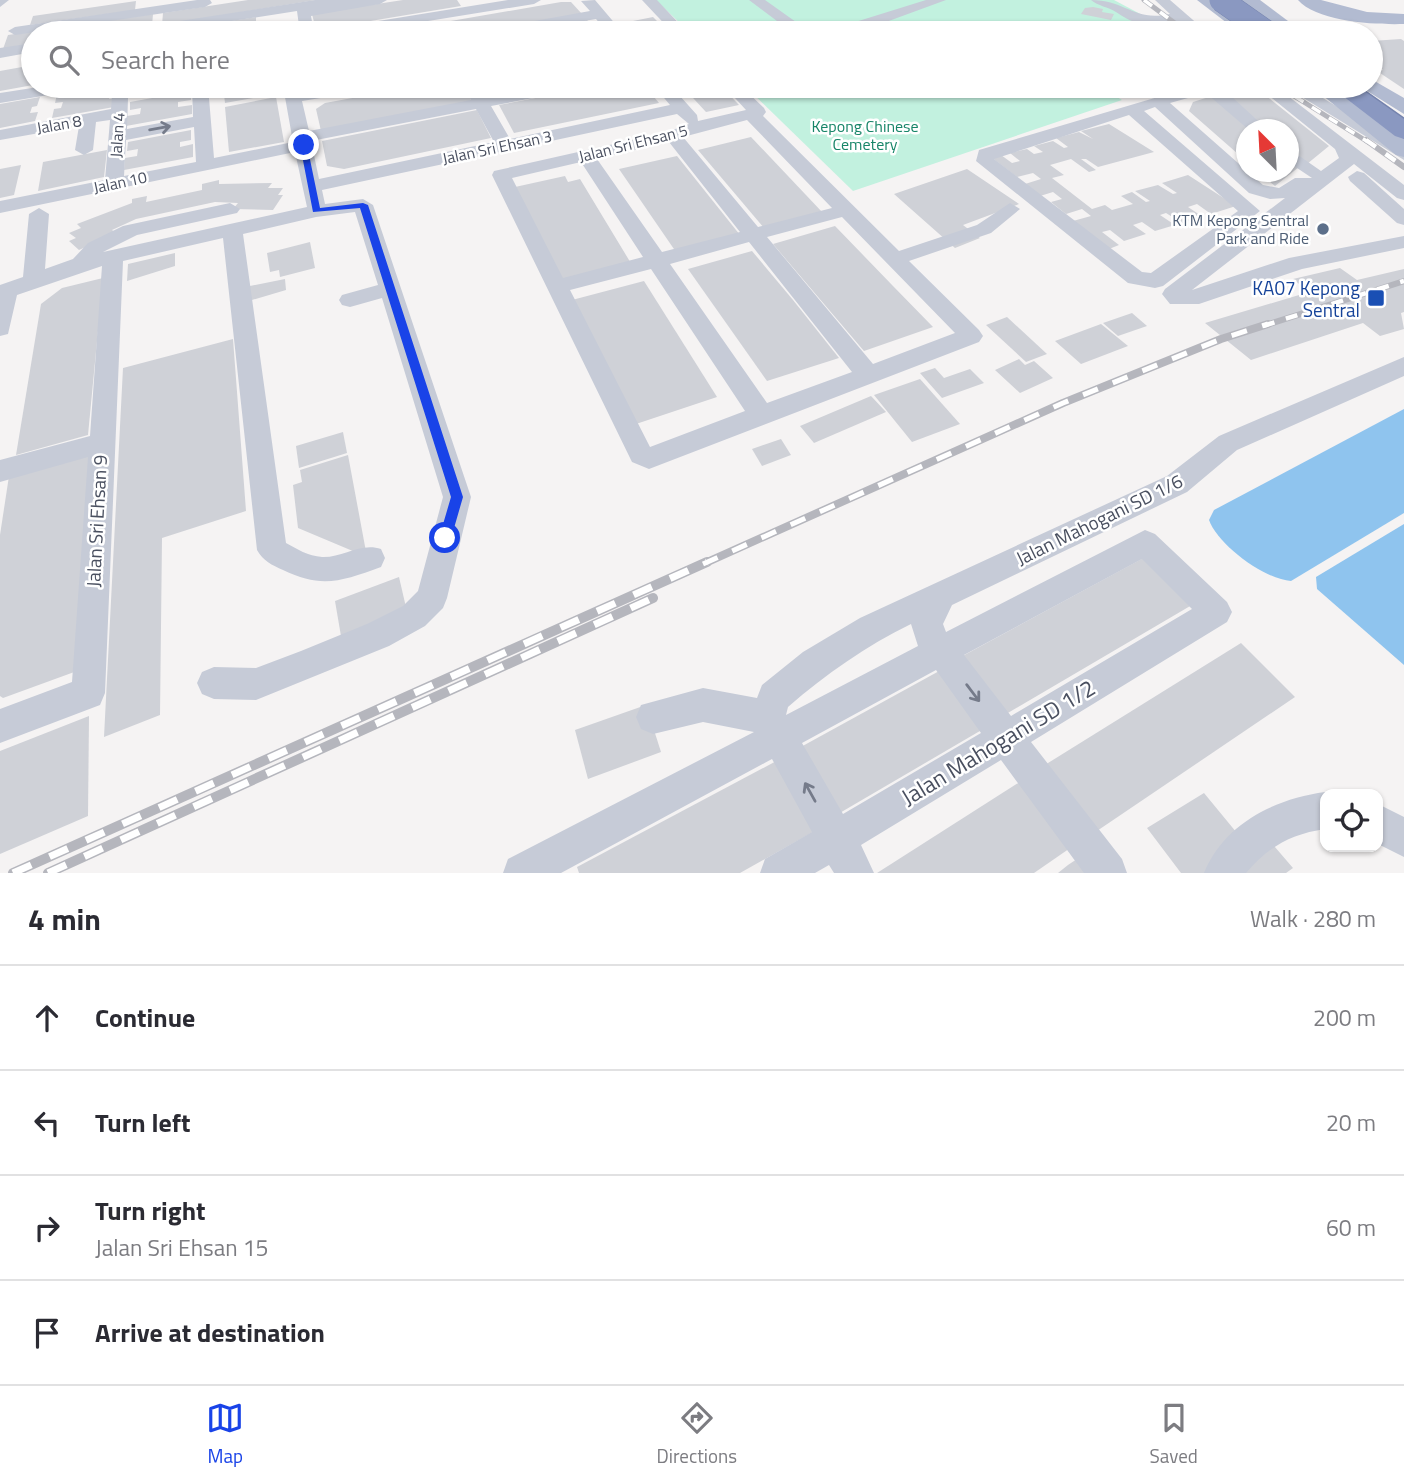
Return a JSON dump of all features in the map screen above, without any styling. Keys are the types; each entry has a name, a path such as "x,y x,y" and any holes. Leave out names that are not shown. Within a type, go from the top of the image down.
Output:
{"highway":[{"path":"1221,0 1245,21"},
{"path":"1235,0 1266,21"},
{"path":"1359,98 1404,131"},
{"path":"1376,98 1404,117"}],"main road":[{"path":"1206,0 1241,21"},
{"path":"1227,0 1247,21"},
{"path":"1249,0 1278,21"},
{"path":"1275,0 1284,16 1295,21"},
{"path":"1307,0 1325,9 1401,20"},
{"path":"1325,9 1320,2 1350,2 1401,20"},
{"path":"1381,21 1401,20"},
{"path":"1383,93 1404,108"},
{"path":"1336,98 1404,153"}],"street":[{"path":"20,15 126,0"},
{"path":"206,21 342,0"},
{"path":"305,21 303,13 380,0"},
{"path":"406,21 432,17 471,5 534,0"},
{"path":"587,0 605,21"},
{"path":"649,0 669,21"},
{"path":"756,0 785,21"},
{"path":"877,21 939,0"},
{"path":"1098,0 1120,9 1130,18 1147,21"},
{"path":"1162,0 1186,21"},
{"path":"86,21 208,2"},
{"path":"559,21 599,14"},
{"path":"432,17 434,21"},
{"path":"15,31 21,30"},
{"path":"0,53 21,50"},
{"path":"0,98 21,95"},
{"name":"Jalan 4","path":"114,183 120,98"},
{"path":"201,98 205,164"},
{"path":"294,98 314,198"},
{"path":"479,98 505,145"},
{"name":"Jalan 10","path":"0,206 508,98"},
{"path":"672,98 698,127"},
{"path":"742,98 846,210 971,336 649,458 641,455 556,287 846,210"},
{"path":"1132,109 1250,211 1155,281 1136,278 985,161 985,154 1158,101 1168,98"},
{"path":"1224,98 1248,119"},
{"path":"1278,98 1343,157 1404,219"},
{"path":"1312,98 1404,153"},
{"path":"1158,101 1256,189 1274,196 1285,195 1313,173 1343,157"},
{"name":"Jalan Sri Ehsan 3","path":"314,198 505,145 681,108"},
{"name":"Jalan 8","path":"0,135 119,113"},
{"name":"Jalan Sri Ehsan 5","path":"556,287 501,175 673,136 698,127 755,114"},
{"path":"84,150 88,119"},
{"path":"117,136 203,120"},
{"path":"673,136 868,375"},
{"path":"585,155 761,415"},
{"path":"1343,157 1404,194"},
{"path":"1343,157 1173,294 1178,299 1199,297 1297,263 1404,254"},
{"path":"1299,161 1313,173"},
{"path":"0,328 4,291 34,278 231,219 314,198 363,205 457,497 432,598 414,616 379,635 303,666 256,684 214,683"},
{"path":"895,259 984,229 1010,209"},
{"path":"34,278 38,214"},
{"path":"80,264 93,247 120,233 231,219"},
{"path":"231,219 272,550 297,564 330,572 370,558"},
{"name":"Jalan Sri Ehsan 9","path":"0,726 88,693 100,443 113,256"},
{"path":"351,300 390,289"},
{"name":"Jalan Mahogani SD 1/6","path":"774,727 774,697 816,663 871,628 1177,484 1228,443 1404,366"},
{"path":"0,471 100,443"},
{"name":"Jalan Mahogani SD 1/2","path":"779,873 1216,612 1145,543 941,651"},
{"path":"942,594 927,623 929,635 1108,873"},
{"path":"545,867 774,727 941,651"},
{"path":"653,717 704,705 774,727 855,873"},
{"path":"1223,873 1231,858 1253,837 1304,813 1320,811"},
{"path":"1383,826 1404,838"}],"green space":[{"path":"656,0 1114,0 1153,21 678,21"},
{"name":"Kepong Chinese Cemetery","path":"757,98 1122,100 853,191"}],"water":[{"path":"1404,409 1404,513 1291,581 1268,574 1243,559 1214,530 1209,520 1214,510"},
{"path":"1404,524 1404,665 1317,589 1316,577"}],"building":[{"path":"248,0 316,0 187,21 162,21 163,13"},
{"path":"403,0 457,0 461,6 370,21 314,21 312,14"},
{"path":"136,1 135,10 58,21 31,21 33,16"},
{"path":"561,2 571,2 582,14 542,21 451,21"},
{"path":"1093,7 1114,14 1111,20 1081,14 1085,8"},
{"path":"153,14 152,21 105,21"},
{"path":"256,17 256,21 230,21"},
{"path":"653,17 657,21 633,21"},
{"path":"21,33 21,46 3,49 8,35"},
{"path":"1383,40 1404,41 1404,89 1383,75"},
{"path":"21,67 21,87 0,91 0,71"},
{"path":"40,98 30,113 38,112 35,121 0,128 0,104"},
{"path":"56,98 115,98 114,107 52,118 54,109 61,108 63,102 55,103"},
{"path":"152,98 191,98 178,102 178,107 192,105 192,114 126,126 127,116 140,114 141,108 130,110 130,102"},
{"path":"224,98 253,98 225,103"},
{"path":"276,98 284,142 229,152 225,107"},
{"path":"352,98 470,98 472,102 321,131 316,109 325,103"},
{"path":"535,98 655,98 659,103 514,133 499,105"},
{"path":"693,98 732,98 739,105 706,112"},
{"path":"1218,98 1242,119 1236,119 1236,152 1189,111 1193,102"},
{"path":"1226,98 1269,98 1295,119 1252,119"},
{"path":"477,110 491,138 344,169 327,166 322,141"},
{"path":"1299,122 1329,146 1307,164 1299,157"},
{"path":"1109,124 1154,152 1098,167 1086,159 1081,159 1096,170 1089,172 1071,159 1050,165 1064,175 1052,178 1092,209 1105,205 1112,210 1133,204 1121,196 1132,192 1146,202 1150,201 1135,191 1158,185 1173,194 1177,193 1162,183 1188,175 1236,206 1211,214 1197,204 1188,207 1203,217 1182,223 1166,213 1160,215 1175,225 1155,231 1142,222 1133,225 1146,234 1124,241 1110,230 1102,232 1119,245 1109,249 1073,221 1091,216 1082,209 1066,214 1051,202 1062,199 1053,192 1040,196 1025,184 1041,179 1033,173 1017,177 991,157 1001,155 1012,163 1020,161 1010,153 1027,149 1034,154 1043,152 1034,146 1053,141 1064,148 1068,147 1056,138 1079,132 1093,139 1081,131"},
{"path":"191,130 191,140 180,142 180,147 193,144 193,157 124,170 125,158 137,156 138,149 127,151 128,142"},
{"path":"751,137 823,213 764,228 698,150"},
{"path":"107,150 104,177 38,191 43,162"},
{"path":"677,156 740,235 676,252 619,169"},
{"path":"21,165 14,195 0,198 0,169"},
{"path":"967,169 1019,204 963,225 980,238 955,248 894,194"},
{"path":"565,176 568,182 580,179 632,265 563,283 515,187"},
{"path":"219,180 219,184 272,183 268,188 283,188 278,195 283,195 273,210 233,209 238,203 215,202 136,219 112,230 116,233 79,250 69,241 76,238 69,233 81,228 77,224 132,203 132,199 147,196 146,202 202,190 202,184"},
{"path":"835,226 933,327 864,351 773,244"},
{"path":"310,242 315,268 280,277 279,270 270,272 267,253"},
{"path":"752,251 839,358 767,381 688,269"},
{"path":"175,253 175,266 127,281 128,264"},
{"path":"1340,268 1357,280 1404,269 1404,312 1401,313 1404,329 1380,336 1363,323 1251,360 1205,323 1309,292 1293,279"},
{"path":"103,278 88,435 16,455 41,304 62,288"},
{"path":"285,279 286,290 242,303 240,288"},
{"path":"644,281 717,397 636,424 572,300"},
{"path":"1132,313 1147,326 1118,336 1103,323"},
{"path":"1007,317 1047,354 1026,362 986,325"},
{"path":"1101,324 1128,346 1081,364 1055,341"},
{"path":"233,339 246,511 162,538 160,715 104,737 123,368"},
{"path":"1019,359 1025,365 1034,361 1053,378 1020,393 995,370"},
{"path":"935,368 944,378 970,369 984,383 942,398 920,373"},
{"path":"920,379 960,424 912,442 874,395"},
{"path":"871,396 886,412 814,443 800,426"},
{"path":"343,432 347,453 299,468 296,446"},
{"path":"781,439 791,455 762,466 752,449"},
{"path":"91,452 77,671 3,698 0,696 0,535 9,476"},
{"path":"348,455 367,557 298,528 293,485 302,482 300,470"},
{"path":"1149,555 1197,602 1001,717 957,659"},
{"path":"399,577 408,616 342,642 335,601"},
{"path":"1241,643 1295,697 1091,835 1040,768"},
{"path":"941,670 985,728 838,814 799,748"},
{"path":"646,705 661,752 588,779 575,730"},
{"path":"89,716 88,816 0,854 0,751"},
{"path":"782,758 820,828 740,873 579,873 577,867"},
{"path":"1026,778 1076,844 1034,873 877,873"},
{"path":"1204,793 1246,844 1263,833 1293,868 1286,873 1181,873 1147,828"},
{"path":"1083,855 1096,873 1058,873 1068,865"}],"railway":[{"path":"1144,0 1172,21"},
{"path":"1297,98 1368,142"},
{"path":"1366,140 1404,167"},
{"path":"1263,326 1404,281"},
{"path":"703,564 1063,403 1221,339 1268,324"},
{"path":"13,873 707,562"},
{"path":"48,873 653,598"}],"place":[{"name":"KTM Kepong Sentral Park and Ride","path":"1323,229"},
{"name":"KA07 Kepong Sentral","path":"1376,298"}],"route":[{"path":"304,145 316,211 363,205 457,497 445,538"}]}
